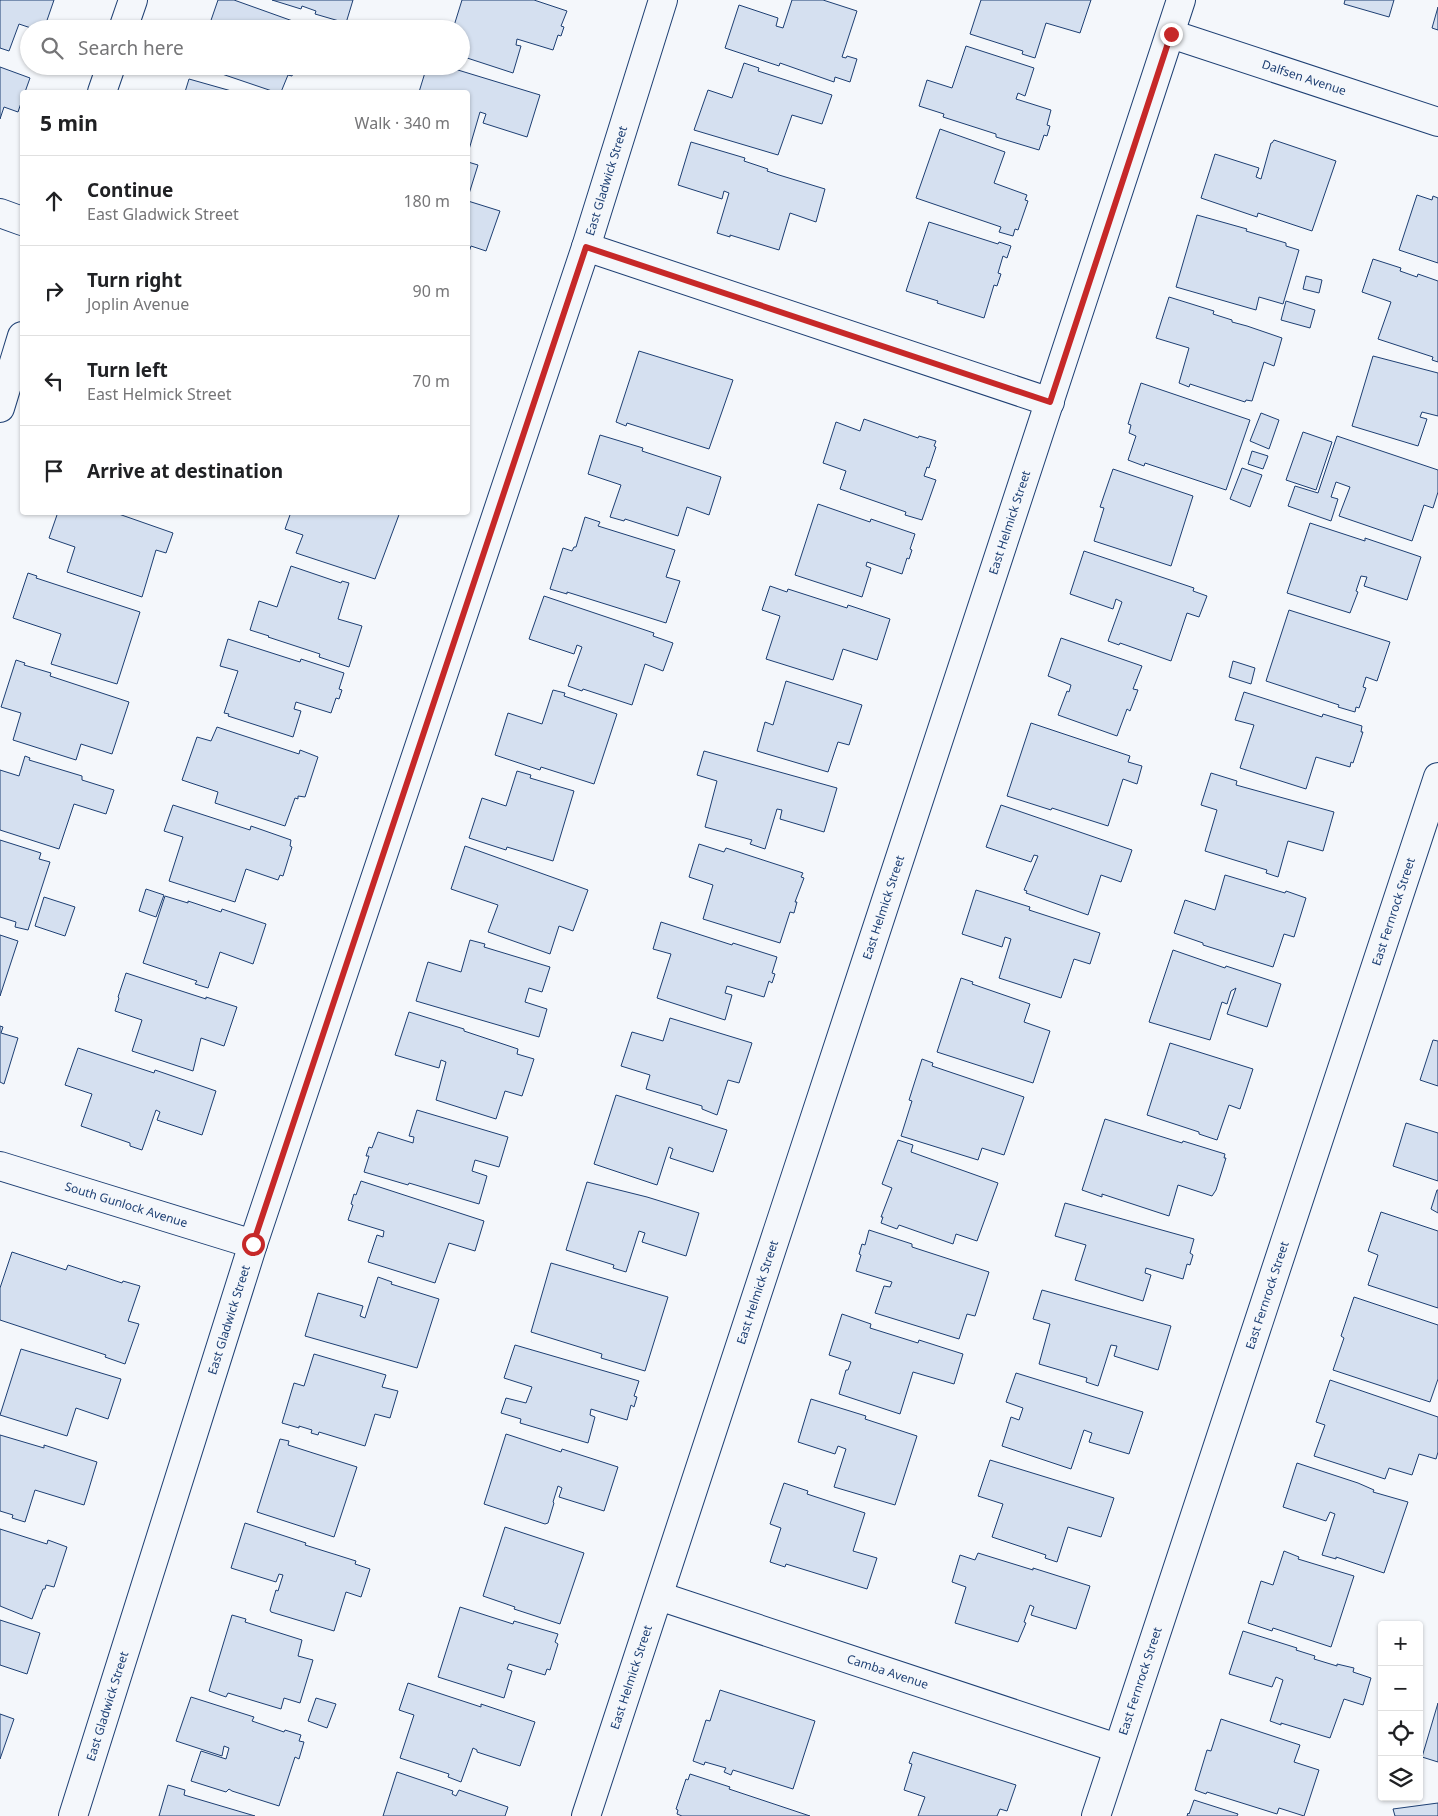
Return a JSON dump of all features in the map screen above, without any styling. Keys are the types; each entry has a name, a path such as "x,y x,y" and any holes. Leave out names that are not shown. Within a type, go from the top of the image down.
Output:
{"street":[{"path":"126,20 133,0"},
{"name":"East Gladwick Street","path":"73,1816 253,1244 586,247 663,0"},
{"name":"East Helmick Street","path":"586,1816 1182,0"},
{"name":"Dalfsen Avenue","path":"1171,34 1438,122"},
{"path":"103,90 108,75"},
{"path":"0,213 20,220"},
{"path":"586,247 1050,402"},
{"path":"0,408 20,343"},
{"name":"East Fernrock Street","path":"1096,1816 1438,777"},
{"name":"South Gunlock Avenue","path":"0,1166 253,1244"},
{"name":"Camba Avenue","path":"659,1596 1117,1748"}],"building":[{"path":"0,0 54,0 47,20 20,20 9,51 0,48"},
{"path":"218,0 234,0 290,20 211,20"},
{"path":"272,0 353,0 347,20 336,20 315,14 316,11 302,6 301,9"},
{"path":"462,0 534,0 567,11 561,26 564,27 561,36 558,35 553,50 517,39 516,45 521,46 513,73 470,59 470,20 456,20"},
{"path":"792,0 823,0 857,11 842,57 846,58 847,56 857,59 850,82 835,77 834,82 780,63 779,66 725,48 739,5 778,18 776,26 783,28"},
{"path":"981,0 1091,0 1080,33 1046,23 1035,58 1022,54 1023,51 970,34"},
{"path":"1345,0 1394,0 1389,17 1344,4"},
{"path":"1438,7 1438,30 1432,28"},
{"path":"966,46 1034,68 1025,96 1018,93 1016,99 1051,110 1047,125 1050,126 1047,136 1044,135 1039,150 996,137 996,134 943,117 944,114 919,106 927,80 952,88"},
{"path":"744,63 759,68 758,71 832,95 822,124 792,115 778,155 694,130 708,90 732,98"},
{"path":"0,67 30,78 26,90 20,90 18,112 4,107 0,119"},
{"path":"470,74 540,95 527,137 483,123 486,114 480,112 470,146 470,90 420,90 424,75"},
{"path":"225,75 288,75 282,90 269,90"},
{"path":"189,79 228,90 186,90"},
{"path":"940,129 1005,152 994,183 1027,195 1025,200 1028,201 1018,230 1015,229 1013,236 999,232 1001,227 916,198"},
{"path":"1274,140 1336,161 1312,231 1258,213 1257,217 1201,198 1215,154 1259,168 1256,177 1261,179 1271,143"},
{"path":"691,142 745,158 744,161 768,169 767,171 825,189 816,222 790,213 779,250 730,235 730,237 717,233 729,193 724,191 722,199 678,185"},
{"path":"470,163 478,165 470,191"},
{"path":"1417,195 1432,200 1433,196 1438,198 1438,263 1399,250"},
{"path":"470,202 500,211 486,251 471,246 470,249"},
{"path":"1197,215 1247,229 1246,231 1286,243 1286,246 1299,250 1283,304 1259,297 1256,310 1176,287"},
{"path":"929,222 998,244 999,242 1011,246 1007,258 1003,256 998,273 1001,274 997,286 994,285 984,318 906,291"},
{"path":"1373,259 1401,268 1400,271 1417,277 1418,274 1438,281 1438,362 1432,360 1433,357 1378,339 1391,302 1362,292"},
{"path":"1306,276 1322,280 1319,293 1303,289"},
{"path":"1169,297 1214,311 1213,314 1232,320 1232,322 1282,338 1274,366 1264,362 1252,401 1246,400 1245,402 1190,384 1189,387 1179,383 1189,348 1156,338"},
{"path":"1286,301 1315,310 1310,328 1281,320"},
{"path":"639,351 733,380 709,449 627,423 626,426 616,422"},
{"path":"1373,356 1438,373 1438,416 1422,412 1420,417 1427,419 1418,446 1352,426"},
{"path":"1141,383 1250,420 1226,490 1145,463 1144,466 1128,460 1136,436 1129,433 1131,425 1128,424"},
{"path":"1261,413 1279,420 1269,449 1250,441"},
{"path":"864,419 918,438 919,436 936,441 934,446 936,447 929,468 927,467 924,476 936,480 922,520 905,515 906,512 840,489 846,471 823,463 836,422 860,431"},
{"path":"1303,432 1332,442 1316,490 1286,480"},
{"path":"600,435 643,448 642,451 721,477 709,515 687,507 678,536 625,519 624,521 610,517 621,485 588,474"},
{"path":"1337,436 1438,470 1438,492 1433,508 1424,505 1412,541 1339,516 1350,487 1336,482 1331,497 1338,499 1331,521 1288,506 1295,486 1318,493"},
{"path":"1252,451 1268,456 1263,469 1248,464"},
{"path":"1242,468 1262,475 1250,507 1230,499"},
{"path":"1113,469 1193,496 1171,566 1094,541 1104,508 1100,507"},
{"path":"818,504 870,522 871,519 915,534 910,549 912,550 909,559 907,558 902,574 867,562 866,566 871,568 862,597 795,575"},
{"path":"57,515 122,515 173,533 166,553 156,550 142,597 67,572 75,547 49,538"},
{"path":"290,515 399,515 375,579 296,553 303,535 285,529"},
{"path":"585,517 600,522 598,526 675,550 666,577 680,581 666,623 567,592 567,594 550,589 563,548 572,551 576,547"},
{"path":"1310,523 1365,541 1365,538 1421,557 1407,600 1364,586 1367,577 1361,576 1356,591 1358,592 1350,613 1287,593"},
{"path":"1084,551 1194,588 1193,591 1207,596 1199,617 1187,613 1171,661 1120,643 1119,645 1108,641 1122,602 1116,599 1113,609 1070,594"},
{"path":"291,566 341,583 342,581 349,583 338,619 362,626 349,667 319,657 320,654 250,630 259,601 277,607"},
{"path":"28,573 37,576 36,578 140,612 117,684 51,664 61,634 13,618"},
{"path":"770,586 787,592 788,589 847,608 848,605 890,619 877,660 843,649 833,680 766,659 780,616 762,610"},
{"path":"544,596 654,633 653,636 673,643 663,671 645,664 632,705 568,686 582,647 577,645 574,654 529,639"},
{"path":"1289,610 1390,642 1377,681 1366,677 1363,687 1366,688 1359,708 1356,707 1355,712 1266,681"},
{"path":"1061,638 1142,666 1133,689 1138,690 1130,711 1127,709 1117,736 1058,715 1071,685 1048,676"},
{"path":"228,639 300,662 301,659 344,673 339,689 342,690 339,699 336,698 331,713 296,702 294,709 301,711 293,737 228,716 229,714 224,713 238,671 220,666"},
{"path":"16,660 25,663 24,665 51,673 50,676 129,702 112,754 81,744 76,760 13,740 21,713 1,707"},
{"path":"1233,661 1255,668 1251,684 1229,677"},
{"path":"786,681 862,705 849,745 838,742 828,772 757,751 765,722 773,725"},
{"path":"553,690 565,693 564,696 617,714 594,784 541,767 540,770 495,755 508,713 542,724"},
{"path":"1244,692 1322,717 1323,714 1362,726 1361,732 1363,732 1353,763 1351,762 1350,767 1316,757 1306,789 1240,768 1254,725 1235,720"},
{"path":"1031,723 1130,756 1128,762 1142,766 1137,784 1123,779 1108,826 1007,796"},
{"path":"217,727 299,754 300,750 318,757 305,797 298,796 298,799 295,798 285,826 215,803 218,792 182,780 197,737 211,741"},
{"path":"704,751 837,788 824,832 780,819 782,810 777,809 765,849 750,844 752,840 705,827 717,781 697,775"},
{"path":"25,756 30,758 29,760 82,776 82,780 114,790 106,814 74,804 59,849 0,830 0,770 19,776"},
{"path":"517,771 531,775 530,778 574,791 553,861 507,847 506,850 469,838 482,798 506,806"},
{"path":"1211,773 1237,781 1236,785 1334,812 1323,851 1288,841 1278,877 1266,873 1267,870 1205,851 1217,810 1201,805"},
{"path":"173,805 250,830 251,826 291,840 290,846 292,847 283,876 280,875 278,880 246,869 235,902 169,881 183,837 164,831"},
{"path":"1001,805 1132,850 1121,882 1101,875 1088,915 1026,893 1027,891 1024,890 1038,856 1034,855 1031,862 986,847"},
{"path":"0,840 41,853 39,859 50,862 28,930 15,927 16,922 0,917"},
{"path":"699,844 724,852 726,848 803,873 801,877 804,878 795,902 797,902 794,913 790,912 780,943 703,919 713,885 689,877"},
{"path":"465,846 588,890 573,931 559,926 550,954 488,932 498,905 451,889"},
{"path":"1225,875 1306,898 1294,937 1284,934 1273,967 1203,945 1203,943 1174,933 1185,900 1215,910"},
{"path":"146,889 164,895 156,917 139,911"},
{"path":"976,890 1030,907 1029,910 1100,933 1090,964 1074,959 1061,998 999,978 1011,939 1005,937 1002,947 962,934"},
{"path":"165,896 188,903 188,901 221,912 222,909 266,924 253,964 220,952 208,988 195,984 197,981 143,963"},
{"path":"44,897 75,907 65,936 35,926"},
{"path":"661,922 732,945 733,943 777,957 772,973 775,974 772,983 769,981 764,997 727,986 725,993 732,995 725,1020 657,998 671,954 653,949"},
{"path":"0,935 18,941 0,996"},
{"path":"470,940 485,944 484,947 550,967 542,992 529,988 525,1002 547,1009 539,1037 416,1001 428,962 461,972"},
{"path":"1173,950 1225,968 1226,966 1281,984 1267,1027 1227,1014 1236,988 1231,991 1227,1004 1222,1002 1210,1040 1149,1022"},
{"path":"126,973 237,1007 224,1046 201,1038 193,1071 132,1051 142,1020 115,1011"},
{"path":"961,978 973,982 972,984 1030,1004 1024,1022 1050,1031 1033,1083 937,1052"},
{"path":"409,1012 464,1029 464,1031 518,1049 517,1054 534,1059 522,1096 505,1091 496,1119 436,1100 446,1062 441,1060 439,1068 395,1055"},
{"path":"670,1018 752,1043 739,1083 728,1080 717,1115 702,1109 702,1106 646,1089 650,1075 621,1066 632,1032 663,1041"},
{"path":"0,1026 3,1027 1,1033 18,1038 4,1084 0,1082"},
{"path":"1433,1040 1438,1041 1438,1086 1420,1080"},
{"path":"1170,1043 1253,1069 1240,1109 1229,1105 1217,1140 1147,1115"},
{"path":"78,1048 154,1073 155,1070 216,1091 202,1135 157,1120 160,1112 156,1110 142,1150 130,1146 130,1143 81,1126 92,1094 65,1085"},
{"path":"922,1059 933,1063 932,1066 1024,1097 1004,1155 982,1148 978,1160 901,1136 912,1101 909,1100"},
{"path":"616,1095 727,1130 713,1172 670,1158 673,1149 669,1147 657,1185 594,1164"},
{"path":"417,1110 508,1137 499,1167 475,1160 472,1171 487,1176 479,1204 364,1172 369,1156 366,1156 369,1147 372,1148 378,1132 413,1143 414,1137 409,1136"},
{"path":"1105,1119 1225,1154 1224,1158 1226,1158 1216,1190 1212,1196 1178,1185 1169,1216 1102,1194 1102,1197 1082,1190"},
{"path":"1406,1123 1438,1133 1438,1181 1393,1166"},
{"path":"898,1140 913,1145 911,1152 998,1183 977,1241 956,1234 953,1244 899,1225 897,1229 881,1223 883,1217 881,1217 892,1188 882,1184"},
{"path":"361,1181 484,1221 475,1251 449,1243 435,1283 368,1262 377,1235 383,1237 384,1231 348,1220 354,1194 356,1195"},
{"path":"587,1182 647,1197 699,1213 686,1256 642,1242 645,1233 639,1231 626,1272 613,1268 614,1265 566,1250"},
{"path":"1438,1190 1438,1213 1431,1209"},
{"path":"1065,1203 1194,1239 1190,1253 1193,1255 1190,1265 1187,1264 1183,1279 1146,1268 1145,1273 1151,1275 1143,1301 1075,1280 1086,1245 1055,1236"},
{"path":"1381,1212 1438,1231 1438,1308 1368,1285 1378,1255 1368,1251"},
{"path":"869,1230 912,1244 912,1247 989,1272 975,1316 967,1314 959,1339 875,1313 884,1286 890,1287 892,1282 856,1271 862,1244 865,1245"},
{"path":"12,1252 66,1270 68,1265 122,1283 123,1281 140,1286 128,1321 139,1324 125,1364 105,1357 106,1355 0,1320 0,1288"},
{"path":"551,1263 668,1297 645,1371 601,1358 602,1354 531,1332"},
{"path":"378,1277 392,1282 391,1284 439,1299 417,1368 305,1336 318,1293 363,1306 360,1316 365,1318"},
{"path":"1042,1290 1171,1326 1158,1370 1114,1356 1117,1346 1111,1345 1098,1386 1086,1382 1087,1378 1039,1364 1050,1324 1033,1319"},
{"path":"1354,1297 1438,1325 1438,1379 1430,1402 1333,1370 1344,1338 1341,1336"},
{"path":"842,1314 871,1324 870,1328 918,1343 919,1340 963,1354 954,1384 913,1372 900,1414 839,1394 846,1370 848,1370 851,1362 829,1355"},
{"path":"515,1345 639,1381 634,1396 637,1397 634,1407 631,1405 627,1420 591,1409 590,1415 595,1417 588,1443 520,1423 521,1419 501,1413 506,1398 526,1403 532,1387 504,1378"},
{"path":"21,1349 121,1379 108,1419 76,1408 67,1436 0,1415"},
{"path":"314,1354 386,1375 382,1387 398,1391 390,1418 375,1414 365,1446 319,1432 318,1435 311,1433 312,1430 282,1423 294,1383 304,1386"},
{"path":"1016,1373 1143,1412 1129,1454 1089,1442 1092,1433 1084,1430 1071,1469 1002,1446 1011,1417 1019,1420 1023,1408 1006,1402"},
{"path":"1330,1380 1438,1417 1438,1452 1436,1459 1419,1454 1412,1475 1389,1468 1385,1479 1314,1456 1325,1425 1316,1422"},
{"path":"811,1399 866,1416 865,1419 917,1436 895,1505 834,1487 846,1449 838,1446 835,1454 798,1442"},
{"path":"506,1434 561,1452 562,1449 618,1467 604,1511 559,1497 562,1488 558,1486 548,1523 545,1524 484,1504"},
{"path":"0,1435 44,1448 44,1445 97,1462 84,1505 35,1490 25,1522 12,1518 13,1515 0,1511"},
{"path":"280,1439 289,1441 288,1445 357,1467 334,1537 257,1512"},
{"path":"990,1460 1114,1498 1101,1537 1068,1527 1057,1562 1045,1558 1046,1555 992,1537 1003,1504 978,1496"},
{"path":"1297,1463 1358,1483 1374,1490 1373,1492 1408,1502 1384,1573 1336,1557 1336,1559 1322,1555 1335,1514 1330,1512 1326,1521 1283,1507"},
{"path":"784,1483 808,1491 807,1494 865,1513 853,1551 877,1558 867,1589 786,1564 785,1567 770,1562 781,1528 770,1524"},
{"path":"245,1523 356,1561 355,1564 370,1569 361,1597 346,1592 334,1631 271,1612 276,1590 278,1591 283,1575 279,1574 276,1582 231,1568"},
{"path":"505,1527 584,1553 560,1624 514,1609 515,1607 483,1596"},
{"path":"0,1529 47,1544 48,1540 67,1547 54,1587 46,1585 45,1589 43,1589 32,1619 0,1606"},
{"path":"1284,1551 1299,1557 1298,1559 1354,1576 1331,1647 1273,1628 1272,1631 1248,1623 1261,1581 1273,1585"},
{"path":"978,1553 1090,1586 1076,1629 1031,1615 1034,1607 1030,1605 1024,1622 1026,1623 1018,1642 955,1623 966,1587 952,1582 960,1555 975,1560"},
{"path":"460,1607 513,1624 514,1621 558,1634 555,1642 558,1644 550,1670 547,1669 545,1675 509,1664 507,1669 512,1671 504,1698 438,1677"},
{"path":"232,1615 246,1619 245,1622 302,1640 298,1656 313,1660 300,1703 284,1698 281,1709 228,1693 226,1697 209,1691"},
{"path":"0,1620 40,1633 27,1674 0,1665"},
{"path":"1243,1631 1297,1648 1296,1650 1315,1656 1314,1659 1337,1666 1337,1664 1354,1668 1353,1672 1371,1678 1363,1705 1344,1699 1330,1738 1270,1721 1283,1680 1276,1677 1272,1687 1229,1674"},
{"path":"408,1683 481,1707 481,1704 535,1722 520,1766 477,1752 473,1748 461,1782 448,1777 449,1774 400,1758 414,1715 399,1710"},
{"path":"720,1690 815,1721 793,1789 733,1770 731,1775 724,1772 726,1768 705,1762 704,1765 693,1761 706,1720 710,1721"},
{"path":"191,1697 254,1717 252,1721 284,1732 285,1730 301,1735 299,1741 304,1742 299,1759 295,1757 279,1806 229,1789 226,1792 191,1781 201,1751 226,1759 229,1748 224,1746 222,1756 176,1741"},
{"path":"316,1698 336,1704 327,1728 308,1721"},
{"path":"1438,1703 1438,1762 1423,1757"},
{"path":"0,1714 14,1719 0,1759"},
{"path":"1221,1719 1300,1745 1294,1762 1319,1770 1304,1816 1279,1808 1277,1814 1195,1790 1207,1750 1211,1751"},
{"path":"913,1752 1016,1785 1007,1811 1000,1809 997,1816 918,1816 925,1797 904,1790 912,1764 909,1763"},
{"path":"397,1772 453,1791 452,1794 456,1796 459,1790 508,1807 505,1816 383,1816"},
{"path":"690,1774 810,1816 682,1816 677,1814 678,1810 676,1809 686,1779 688,1780"},
{"path":"168,1785 185,1790 184,1795 255,1816 159,1816"},
{"path":"1194,1800 1238,1814 1237,1816 1187,1816"},
{"path":"1438,1803 1438,1816 1395,1816 1393,1809"}],"route":[{"path":"253,1244 586,247 1050,402 1171,34"}]}
